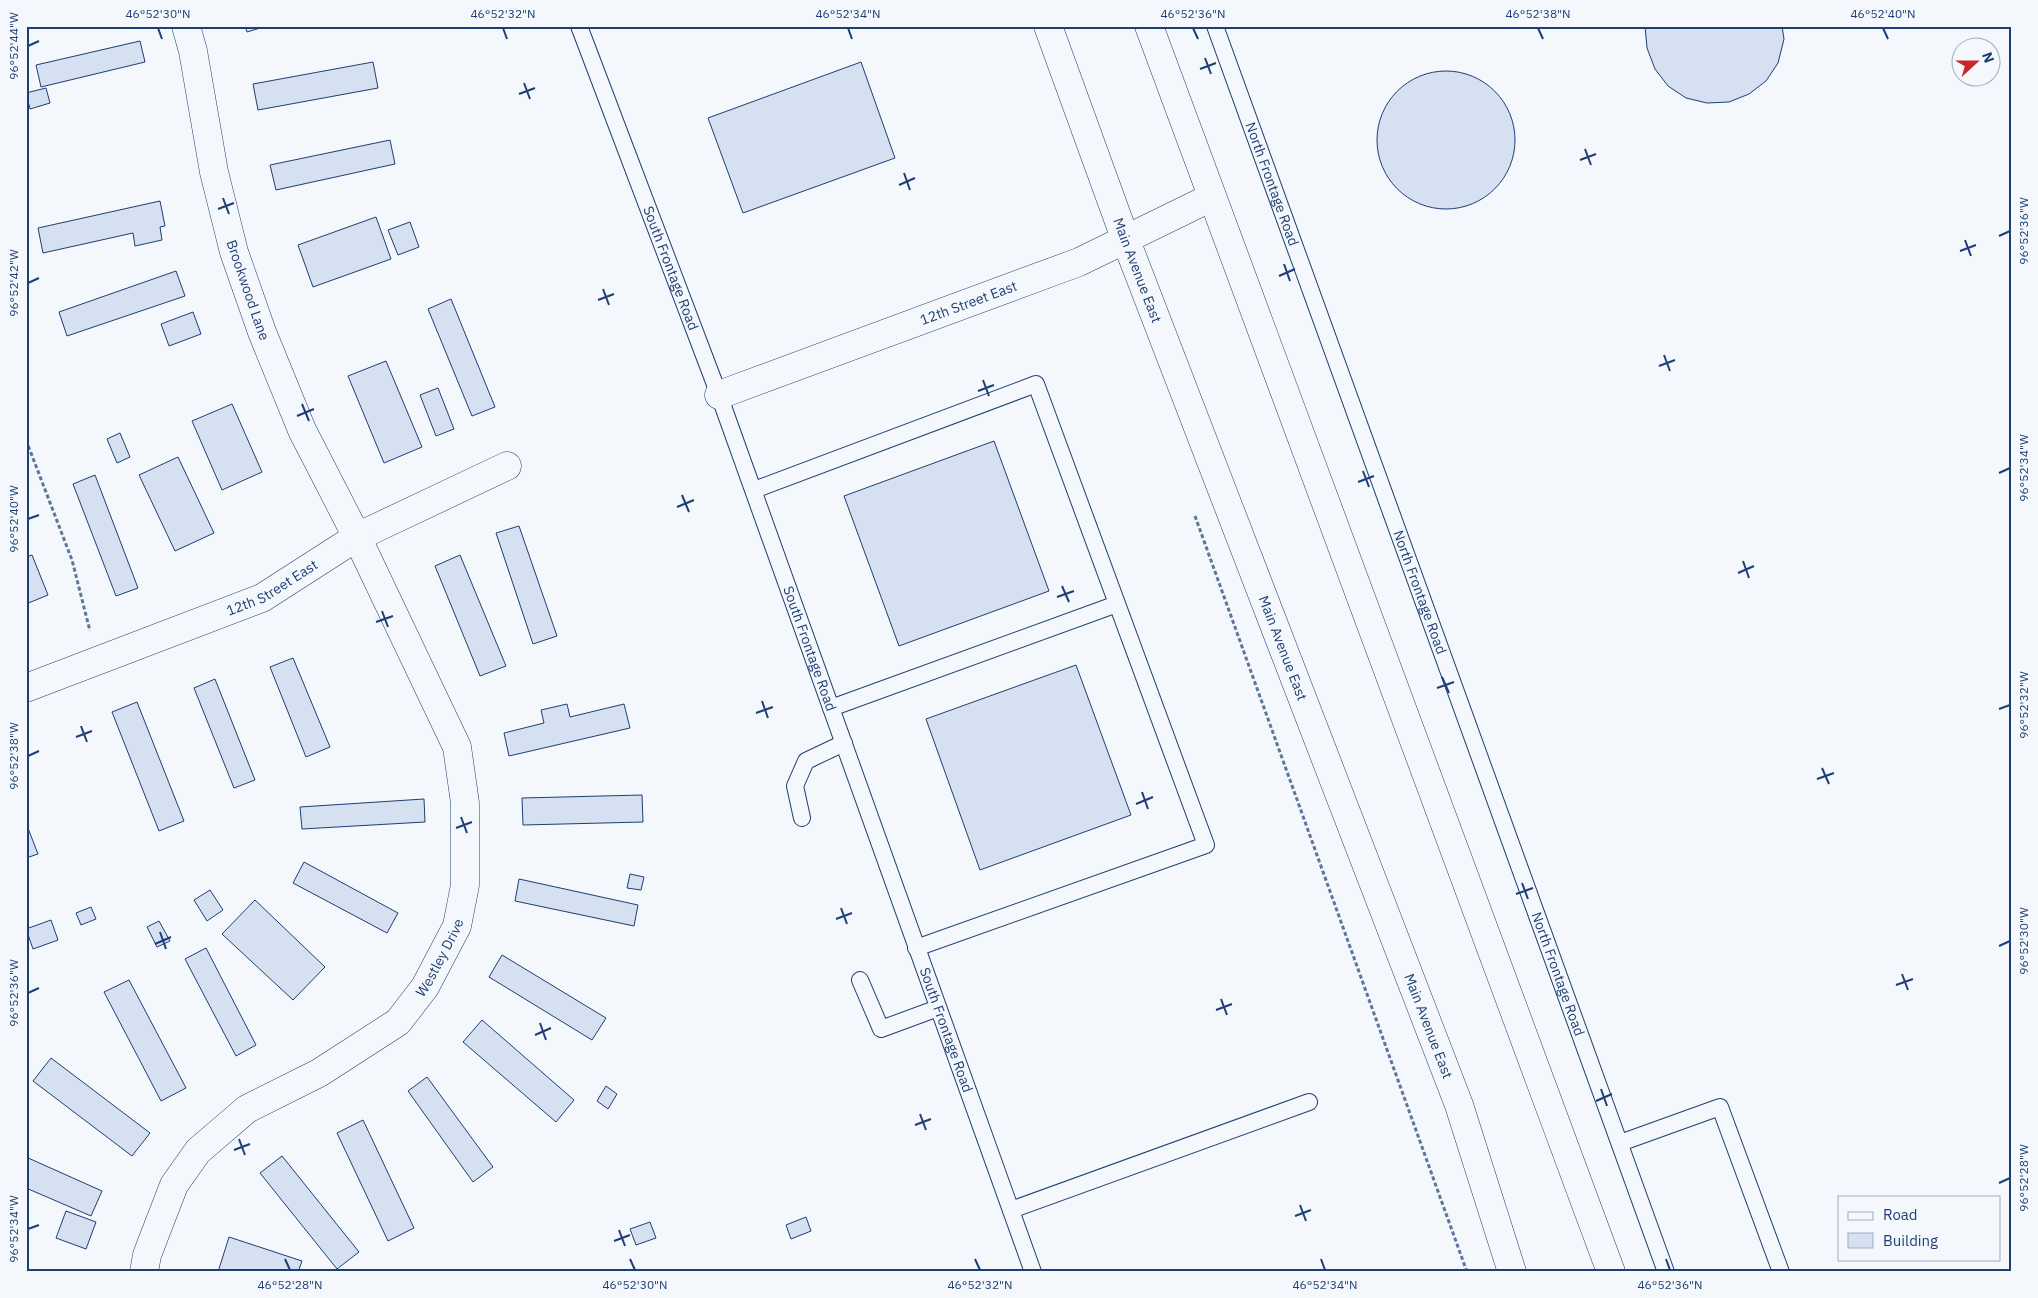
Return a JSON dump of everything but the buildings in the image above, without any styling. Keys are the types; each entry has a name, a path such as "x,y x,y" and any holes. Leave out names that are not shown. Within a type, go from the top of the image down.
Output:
{"main road":[{"name":"Brookwood Lane","path":"186,26 193,51 214,172 234,252 262,332 302,430 357,538"},
{"name":"Main Avenue East","path":"1048,26 1125,238 1459,1105 1512,1272"},
{"path":"1150,26 1611,1272"},
{"name":"12th Street East","path":"719,395 1079,262 1212,197"},
{"name":"12th Street East","path":"26,688 262,598 357,538 507,466"},
{"name":"Westley Drive","path":"144,1272 147,1256 174,1185 198,1151 247,1109 318,1073 398,1022 425,987 457,926 464,885 465,803 457,747 357,538"}],"lane":[{"name":"South Frontage Road","path":"579,26 754,490 916,948 1034,1272"},
{"name":"North Frontage Road","path":"1215,26 1666,1272"},
{"path":"754,490 1036,384 1206,845 916,948"},
{"path":"831,708 1117,604"},
{"path":"802,818 795,786 806,761 844,744"},
{"path":"860,980 881,1029 938,1008"},
{"path":"1011,1210 1309,1102"},
{"path":"1620,1143 1720,1107 1781,1272"}],"path":[{"path":"26,440 72,560 98,661"},
{"path":"1192,507 1467,1272"}]}
